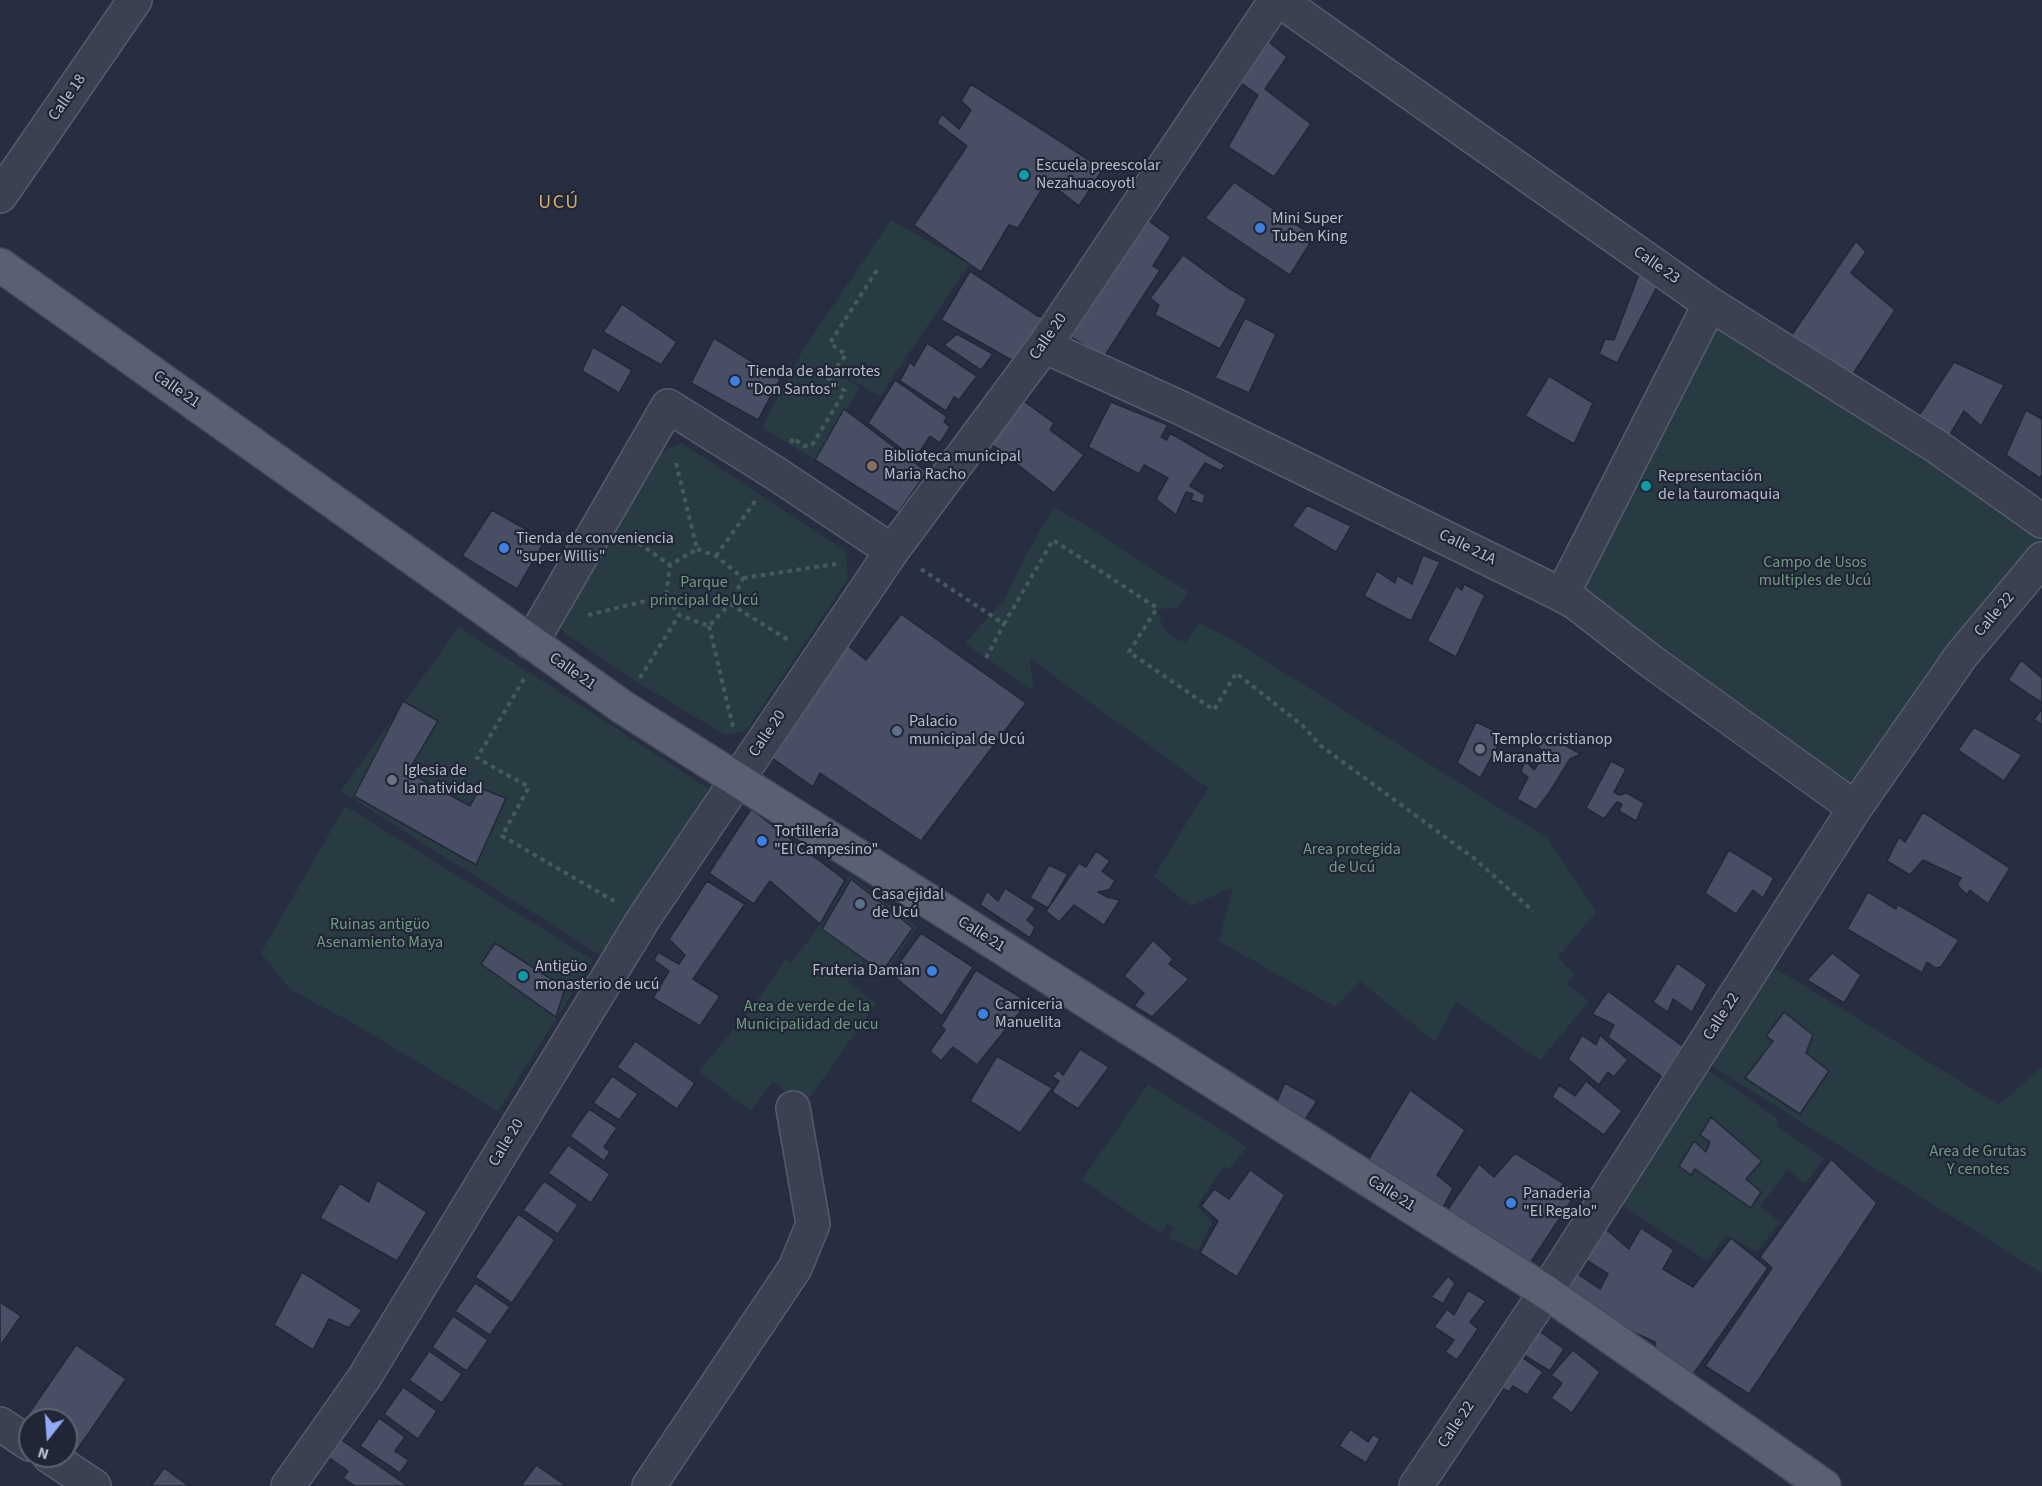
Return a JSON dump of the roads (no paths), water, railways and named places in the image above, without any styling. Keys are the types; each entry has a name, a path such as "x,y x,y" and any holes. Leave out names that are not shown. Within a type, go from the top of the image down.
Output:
{"main road":[{"name":"Calle 21","path":"0,265 624,708 1546,1292 1824,1486"}],"street":[{"name":"Calle 18","path":"0,195 135,0"},
{"name":"Calle 23","path":"1277,0 1710,304 1936,447 2042,520"},
{"name":"Calle 20","path":"288,1486 364,1378 644,918 892,551 1044,346 1277,0"},
{"path":"1562,595 1710,304"},
{"name":"Calle 21A","path":"1044,346 1192,413 1562,595 1855,808"},
{"path":"536,647 668,406 767,484 892,551"},
{"name":"Calle 22","path":"1416,1486 1546,1292 1855,808 1961,656 2042,559"},
{"path":"649,1486 795,1268 813,1224 793,1108"},
{"path":"0,1424 18,1436"},
{"path":"67,1468 94,1486"}],"place":[{"name":"Escuela preescolar Nezahuacoyotl","path":"1024,175"},
{"name":"Mini Super Tuben King","path":"1260,228"},
{"name":"Tienda de abarrotes \"Don Santos\"","path":"735,381"},
{"name":"Biblioteca municipal Maria Racho","path":"872,466"},
{"name":"Representación de la tauromaquia","path":"1646,486"},
{"name":"Tienda de conveniencia \"super Willis\"","path":"504,548"},
{"name":"Palacio municipal de Ucú","path":"897,731"},
{"name":"Templo cristianop Maranatta","path":"1480,749"},
{"name":"Iglesia de la natividad","path":"392,780"},
{"name":"Tortillería \"El Campesino\"","path":"762,841"},
{"name":"Casa ejidal de Ucú","path":"860,904"},
{"name":"Fruteria Damian","path":"932,971"},
{"name":"Antigüo monasterio de ucú","path":"523,976"},
{"name":"Carniceria Manuelita","path":"983,1014"},
{"name":"Panaderia \"El Regalo\"","path":"1511,1203"}],"district":[{"name":"UCÚ","path":"559,204"}],"park label":[{"name":"Campo de Usos multiples de Ucú","path":"1815,572"},
{"name":"Parque principal de Ucú","path":"704,592"},
{"name":"Area protegida de Ucú","path":"1352,859"},
{"name":"Ruinas antigüo Asenamiento Maya","path":"380,934"},
{"name":"Area de verde de la Municipalidad de ucu","path":"807,1016"},
{"name":"Area de Grutas Y cenotes","path":"1978,1161"}]}
